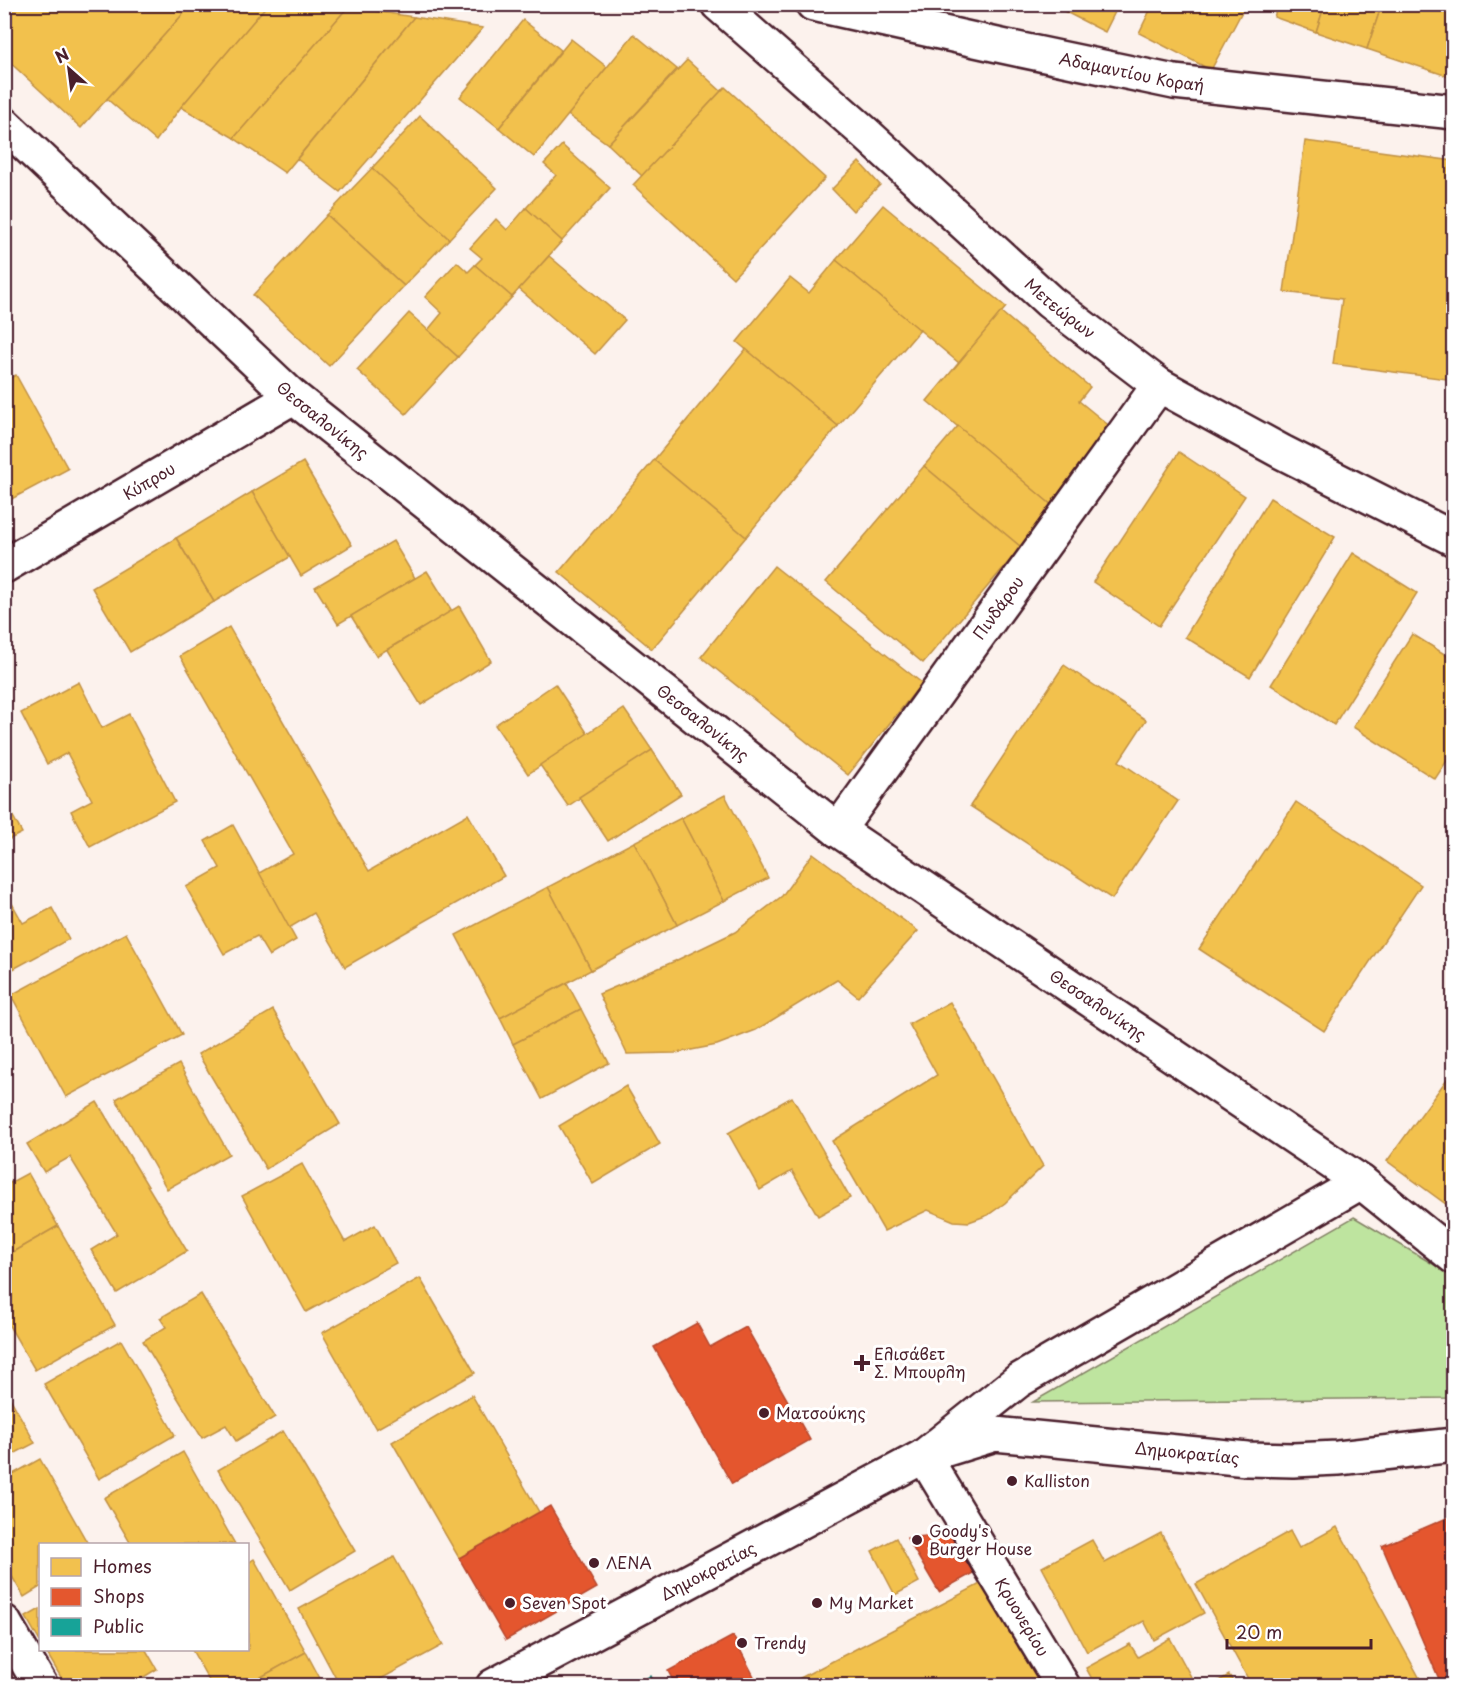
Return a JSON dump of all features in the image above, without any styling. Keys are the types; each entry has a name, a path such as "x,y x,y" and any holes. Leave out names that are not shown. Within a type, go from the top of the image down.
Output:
{"street":[{"name":"Μετεώρων","path":"717,4 864,132 1050,302 1159,385 1281,452 1454,538"},
{"name":"Αδαμαντίου Κοραή","path":"813,4 1174,82 1454,112"},
{"name":"Θεσσαλονίκης","path":"4,124 293,397 838,830 1361,1182 1454,1257"},
{"name":"Πινδάρου","path":"838,830 1159,385"},
{"name":"Κύπρου","path":"4,566 293,397"},
{"name":"Δημοκρατίας","path":"493,1686 924,1456 1018,1382 1361,1182"},
{"name":"Δημοκρατίας","path":"924,1456 995,1434 1236,1458 1293,1460 1338,1458 1454,1445"},
{"name":"Κρυονερίου","path":"924,1456 1063,1686"},
{"path":"4,1622 40,1686"}],"green space":[{"path":"1354,1217 1453,1276 1453,1398 1033,1402"}],"building: Homes":[{"path":"4,4 192,4 81,128 4,57"},
{"path":"192,4 268,4 181,107 156,141 107,99"},
{"path":"268,4 336,4 348,7 234,138 181,107"},
{"path":"1050,4 1119,4 1105,32"},
{"path":"1153,4 1246,4 1211,70 1139,33"},
{"path":"1278,4 1325,4 1316,32 1274,17"},
{"path":"1325,4 1382,4 1367,49 1316,32"},
{"path":"1382,4 1454,4 1453,78 1367,49"},
{"path":"348,7 414,17 285,173 234,138"},
{"path":"414,17 483,28 340,192 297,159"},
{"path":"523,20 561,50 499,128 460,97"},
{"path":"634,34 677,69 608,144 568,115"},
{"path":"571,39 607,67 534,157 499,128"},
{"path":"687,60 721,91 642,176 608,144"},
{"path":"725,87 825,178 733,278 633,185"},
{"path":"420,116 497,188 449,239 372,168"},
{"path":"1305,141 1454,161 1454,380 1333,364 1342,299 1284,292"},
{"path":"562,145 610,188 562,241 526,208 556,175 544,164"},
{"path":"859,162 880,185 853,211 832,189"},
{"path":"372,168 449,239 404,286 327,215"},
{"path":"883,205 1006,307 959,363 836,260"},
{"path":"526,208 562,241 512,297 475,265 482,258 470,248 496,219 507,230"},
{"path":"327,215 404,286 329,366 253,295"},
{"path":"549,256 625,320 595,354 519,289"},
{"path":"836,260 920,330 838,426 737,342 790,278 809,293"},
{"path":"457,262 468,272 475,265 512,297 458,357 428,330 442,313 425,297"},
{"path":"1001,312 1090,387 1079,401 1117,432 1054,507 927,401"},
{"path":"409,313 458,357 406,414 357,370"},
{"path":"746,349 838,426 746,537 654,460"},
{"path":"16,375 68,469 4,503 4,381"},
{"path":"958,426 1054,507 1021,547 924,466"},
{"path":"1179,452 1245,496 1159,626 1093,582"},
{"path":"654,460 746,537 652,649 559,572"},
{"path":"303,462 352,545 301,576 252,492"},
{"path":"924,466 1021,547 923,663 826,582"},
{"path":"252,492 290,557 214,602 176,538"},
{"path":"1270,498 1335,537 1250,677 1185,637"},
{"path":"176,538 214,602 130,652 92,588"},
{"path":"393,541 415,578 338,624 315,587"},
{"path":"1353,553 1417,593 1334,725 1271,685"},
{"path":"774,566 922,683 848,775 701,657"},
{"path":"427,571 452,611 376,656 351,616"},
{"path":"459,606 491,661 421,705 387,650"},
{"path":"229,627 369,871 468,814 504,876 345,967 314,913 289,928 259,873 293,854 180,656"},
{"path":"1412,634 1454,660 1454,750 1435,779 1353,727"},
{"path":"1064,665 1146,720 1119,761 1178,801 1112,899 970,806"},
{"path":"79,682 102,728 129,714 175,802 90,847 71,811 92,800 67,753 47,764 21,713"},
{"path":"555,684 588,734 528,774 495,725"},
{"path":"624,709 652,750 568,806 540,765"},
{"path":"652,750 681,794 608,841 579,797"},
{"path":"725,795 768,878 724,901 681,818"},
{"path":"4,800 22,833 4,842"},
{"path":"1296,802 1421,885 1324,1031 1199,949"},
{"path":"681,818 724,901 677,925 634,842"},
{"path":"233,825 296,940 269,956 257,936 224,954 186,887 220,868 205,841"},
{"path":"634,842 677,925 591,970 548,887"},
{"path":"813,853 918,931 858,997 837,980 756,1030 717,1045 676,1053 627,1054 599,994 735,932 782,896"},
{"path":"548,887 591,970 500,1018 456,935"},
{"path":"4,889 23,923 52,908 69,939 4,974"},
{"path":"126,933 182,1035 66,1097 11,995"},
{"path":"567,983 581,1009 513,1044 500,1018"},
{"path":"950,1002 1043,1166 1005,1203 988,1215 969,1222 954,1221 928,1210 884,1231 832,1141 937,1075 909,1024"},
{"path":"581,1009 609,1063 542,1099 513,1044"},
{"path":"273,1010 340,1124 266,1169 198,1054"},
{"path":"179,1064 229,1154 167,1189 116,1099"},
{"path":"1450,1075 1454,1077 1454,1210 1387,1161"},
{"path":"626,1086 660,1144 593,1184 559,1126"},
{"path":"792,1097 850,1198 818,1216 792,1171 760,1190 728,1133"},
{"path":"97,1102 187,1251 117,1293 91,1250 117,1234 70,1157 44,1172 27,1144"},
{"path":"302,1164 345,1242 375,1225 396,1263 306,1312 242,1196"},
{"path":"28,1173 58,1226 4,1257 4,1186"},
{"path":"58,1226 115,1325 35,1370 4,1317 4,1257"},
{"path":"420,1278 475,1373 376,1429 322,1333"},
{"path":"201,1294 275,1417 236,1441 226,1425 202,1438 143,1341 166,1327 160,1318"},
{"path":"121,1340 175,1435 99,1479 44,1384"},
{"path":"4,1387 35,1443 4,1459"},
{"path":"472,1395 539,1512 459,1558 392,1442"},
{"path":"283,1431 355,1551 290,1590 218,1470"},
{"path":"183,1452 234,1543 130,1543 104,1498"},
{"path":"40,1459 87,1543 39,1543 39,1588 24,1597 4,1563 4,1479"},
{"path":"1337,1527 1424,1686 1252,1686 1196,1584 1290,1531 1299,1548"},
{"path":"1161,1533 1204,1613 1154,1640 1144,1621 1087,1652 1042,1567 1092,1540 1105,1563"},
{"path":"896,1538 919,1582 895,1595 872,1551"},
{"path":"394,1557 443,1645 368,1686 340,1686 299,1609"},
{"path":"254,1559 306,1652 245,1686 212,1686 193,1651 249,1651 249,1562"},
{"path":"986,1581 1041,1686 785,1686"},
{"path":"39,1610 39,1640 26,1617"},
{"path":"1170,1638 1196,1686 1096,1686 1086,1668 1130,1644 1138,1657"},
{"path":"46,1651 147,1651 157,1669 129,1686 66,1686"},
{"path":"306,1652 324,1686 245,1686"},
{"path":"1229,1675 1236,1686 1210,1686"},
{"path":"170,1678 174,1686 156,1686"}],"building: Shops":[{"path":"697,1323 710,1347 746,1327 810,1440 732,1484 654,1347"},
{"path":"550,1506 597,1588 506,1640 459,1558"},
{"path":"1454,1515 1454,1686 1442,1686 1382,1546"},
{"path":"961,1532 982,1568 939,1592 907,1538"},
{"path":"733,1636 759,1686 676,1686 668,1671"}],"building: Public":[{"path":"650,1676 655,1686 633,1686"}],"place":[{"name":"Ελισάβετ Σ. Μπουρλη","path":"862,1363"},
{"name":"Ματσούκης","path":"764,1413"},
{"name":"Kalliston","path":"1012,1481"},
{"name":"Goody's Burger House","path":"917,1540"},
{"name":"ΛΕΝΑ","path":"594,1563"},
{"name":"Seven Spot","path":"510,1603"},
{"name":"My Market","path":"817,1603"},
{"name":"Trendy","path":"742,1643"}]}
